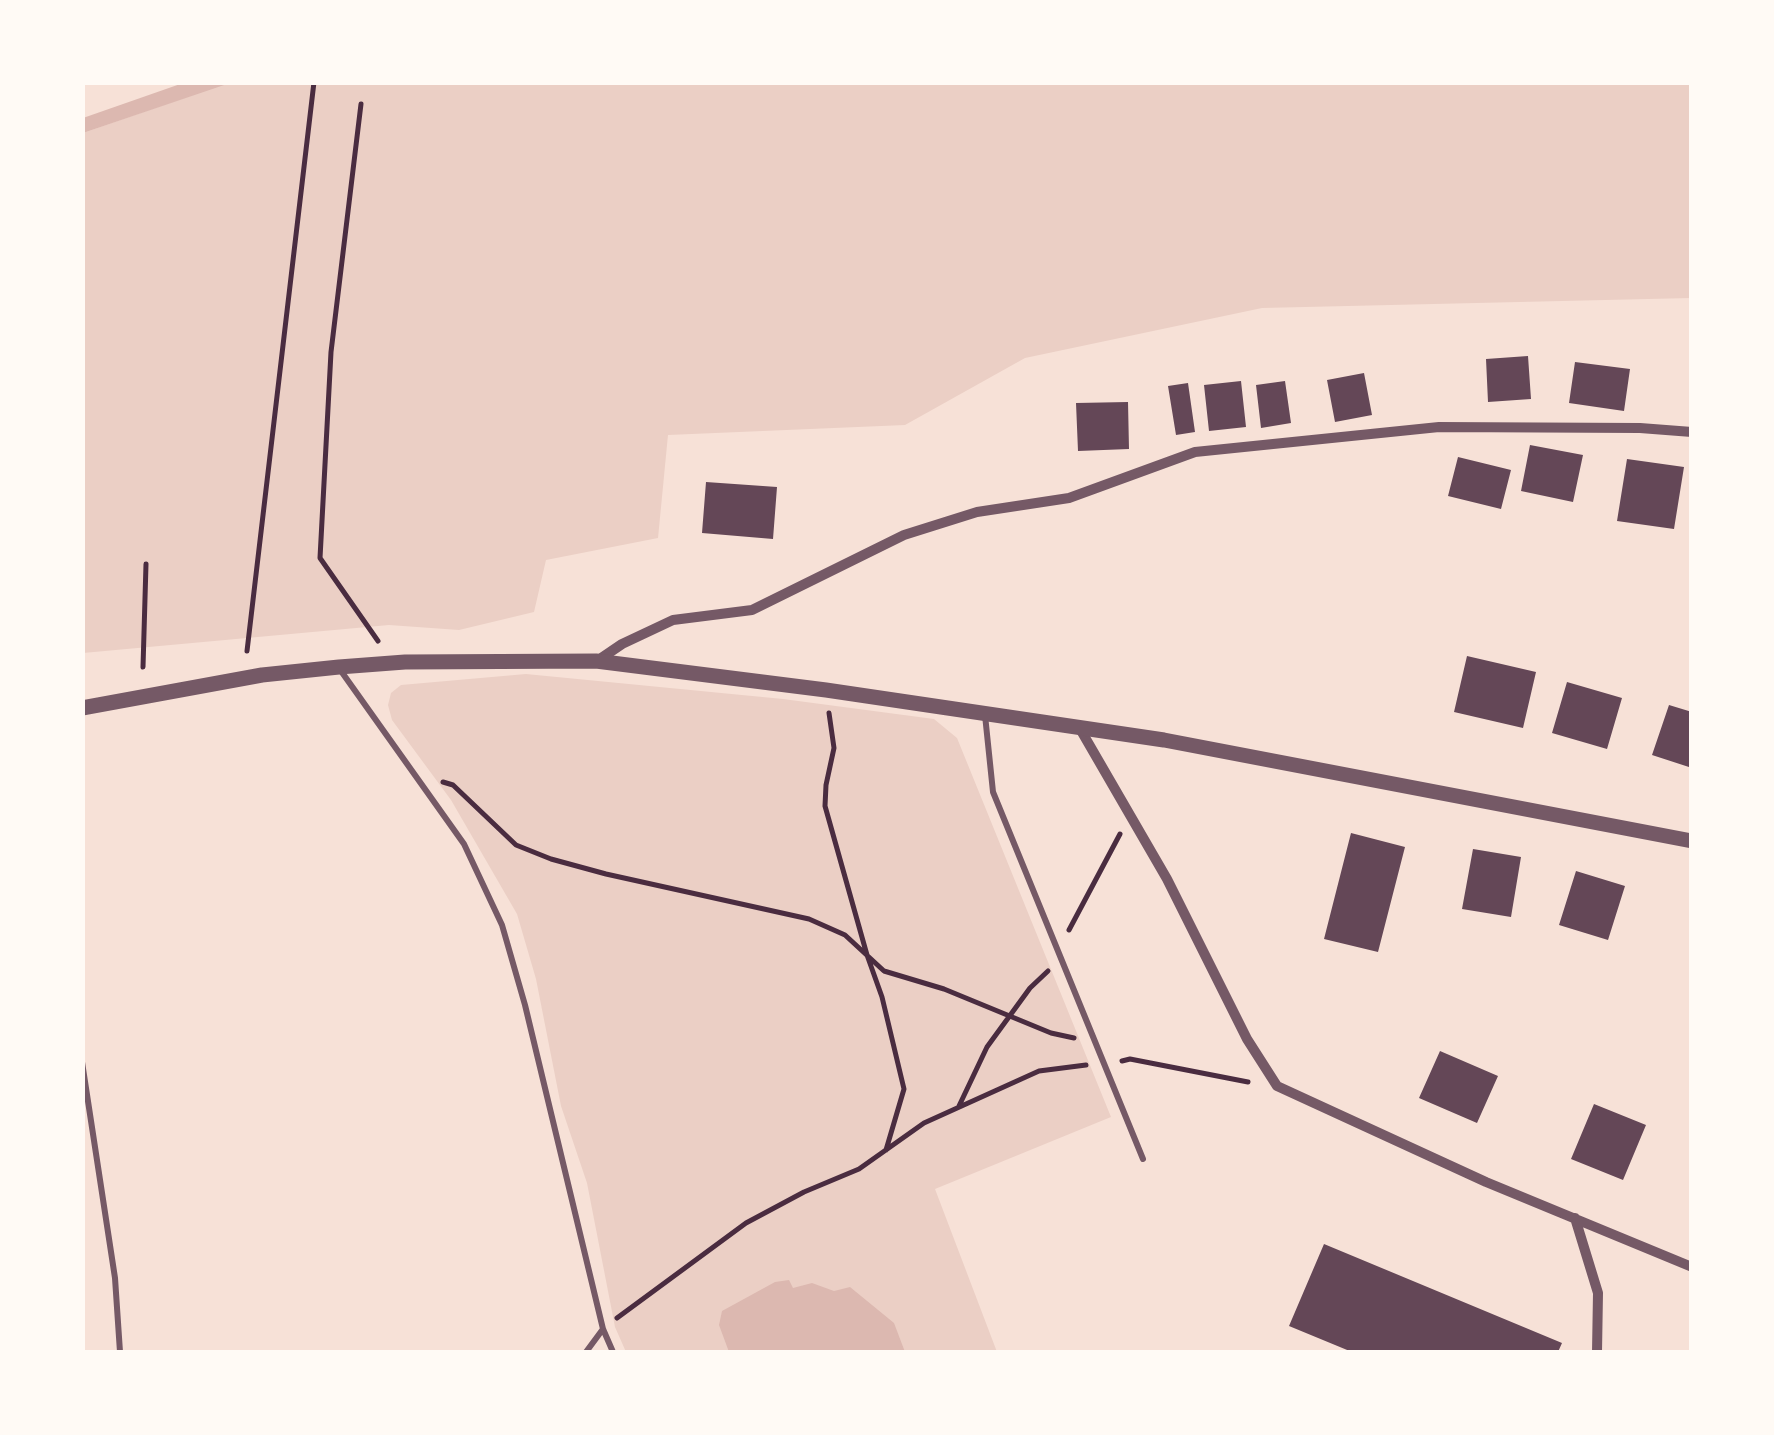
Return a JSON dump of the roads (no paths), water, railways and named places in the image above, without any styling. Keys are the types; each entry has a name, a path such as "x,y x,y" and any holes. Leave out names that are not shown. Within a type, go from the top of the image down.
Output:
{"street":[{"path":"596,661 673,620 752,610 904,535 977,512 1068,498 1195,452 1439,427 1692,432"},
{"path":"82,708 262,676 338,668 406,662 596,661 1079,727 1692,841"},
{"path":"1079,727 1167,879 1247,1039 1277,1086 1486,1182 1692,1267"},
{"path":"1575,1218 1598,1293 1597,1352"}],"lane":[{"path":"338,668 464,844 502,926 525,1005 603,1330 613,1352"},
{"path":"985,714 993,792 1143,1159"},
{"path":"82,1062 116,1278 120,1352"},
{"path":"586,1352 603,1330"}]}
